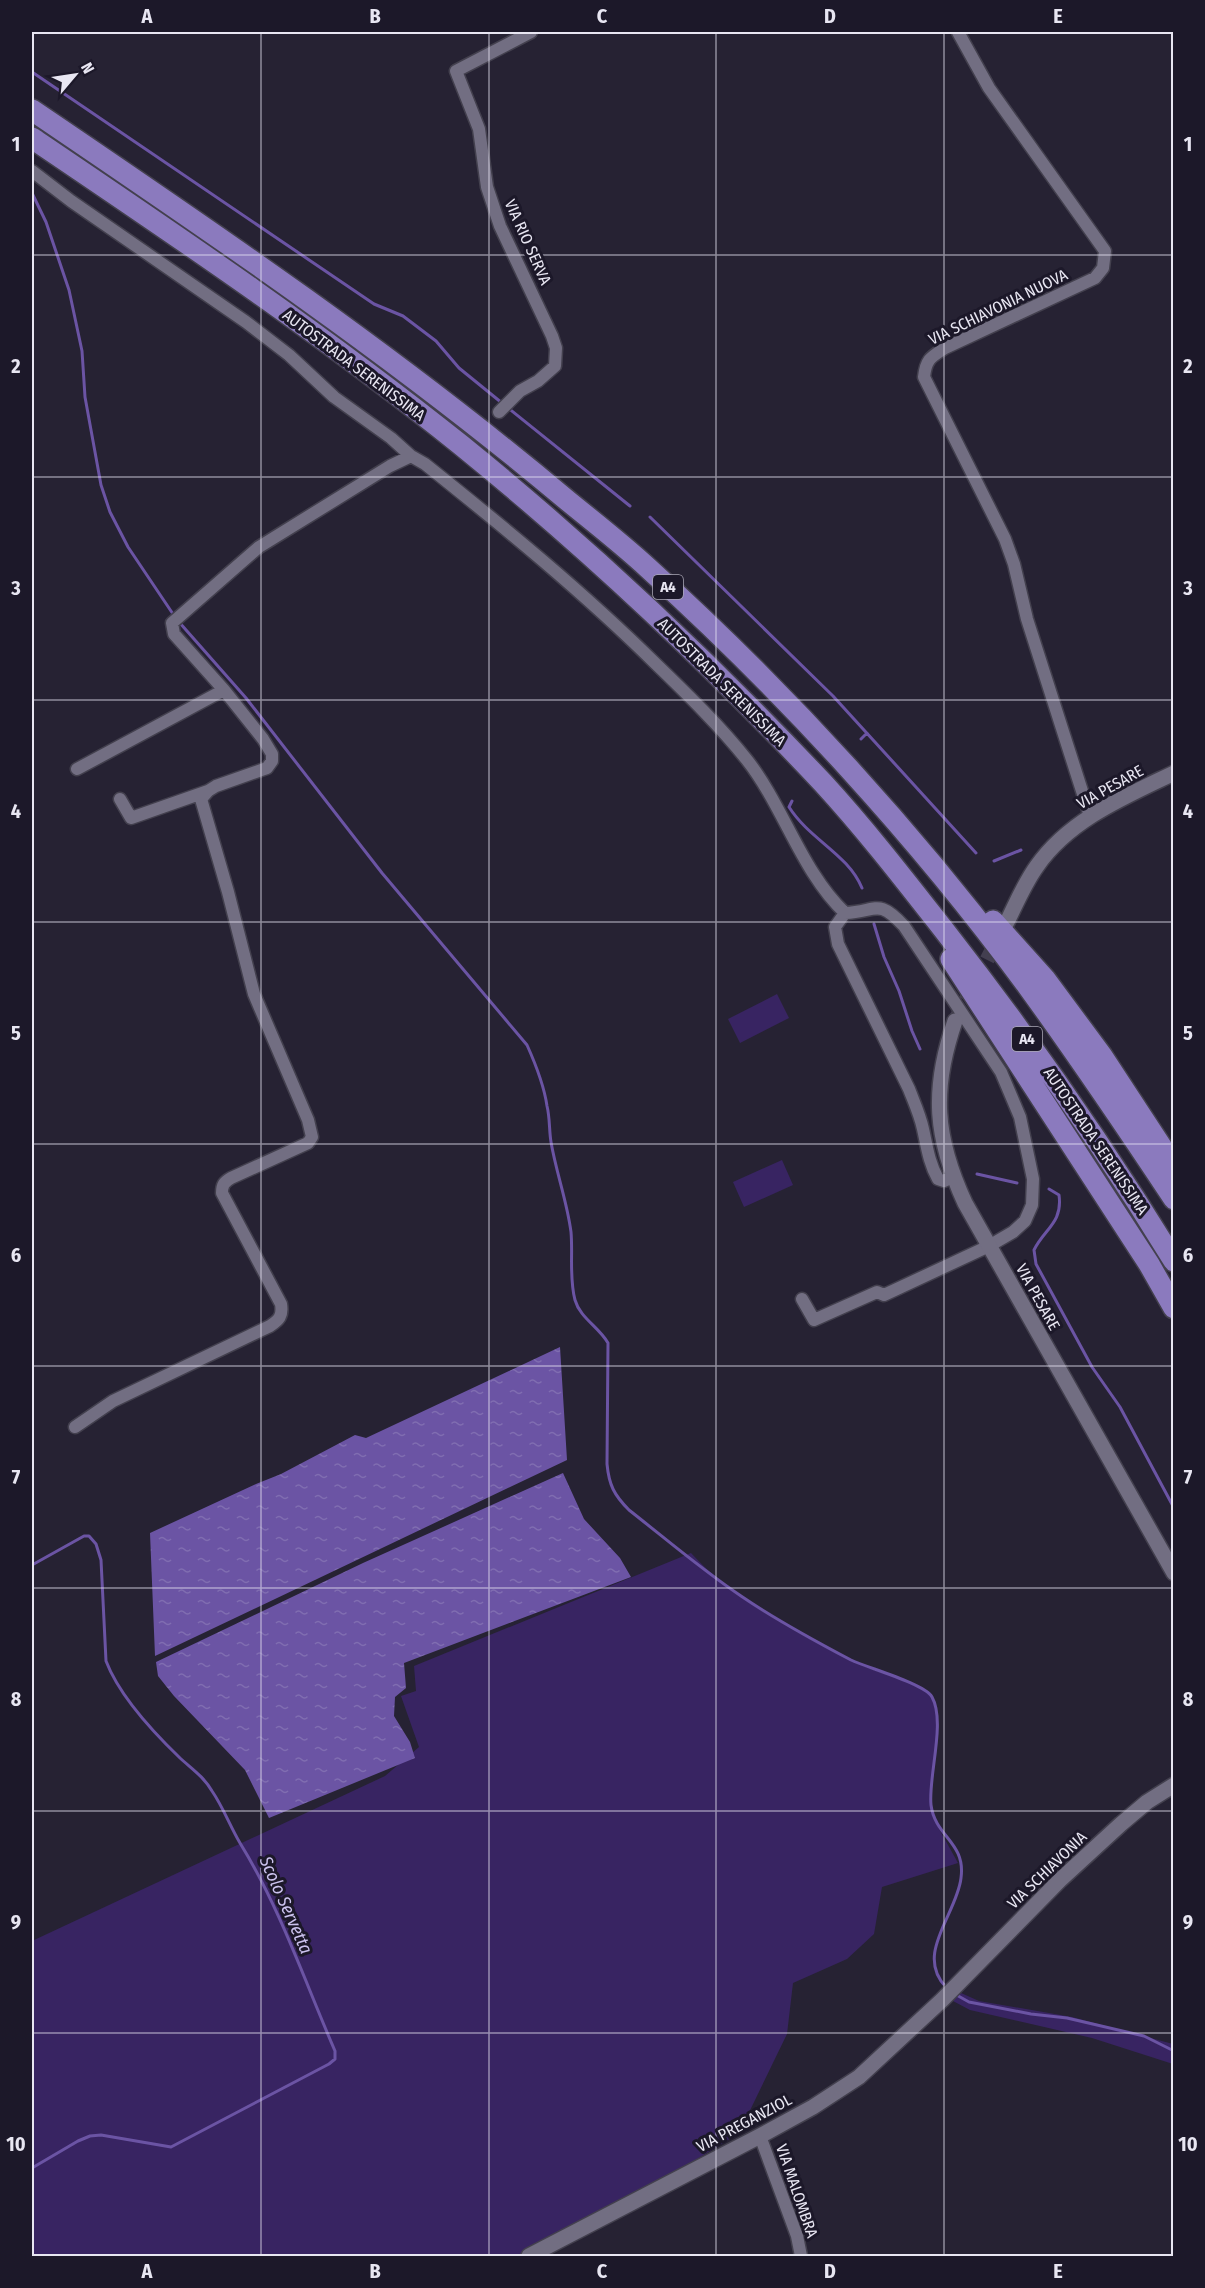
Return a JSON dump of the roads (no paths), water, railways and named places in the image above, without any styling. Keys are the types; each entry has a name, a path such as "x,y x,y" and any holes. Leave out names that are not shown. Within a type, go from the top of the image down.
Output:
{"highway":[{"name":"AUTOSTRADA SERENISSIMA","path":"32,110 225,241 388,357 498,442 654,574 781,696 945,880 1026,985 1102,1091 1173,1199"},
{"name":"AUTOSTRADA SERENISSIMA","path":"32,138 281,311 458,443 527,500 677,635 719,676 864,830 992,991 1075,1106 1173,1261"},
{"path":"857,779 891,805 1045,979 1102,1056 1173,1166"},
{"path":"864,830 875,857 951,958 1060,1130 1149,1264 1173,1308"}],"street":[{"name":"VIA RIO SERVA","path":"504,407 520,391 538,381 555,366 556,348 500,226 487,187 479,129 456,71 531,32"},
{"name":"VIA SCHIAVONIA NUOVA","path":"957,32 988,88 1105,251 1103,268 1095,278 945,348 931,357 925,365 924,377 1005,539 1014,564 1027,619 1090,816"},
{"path":"32,171 71,201 246,322 289,355 334,397 433,470 590,600 703,711 747,760 813,872 845,913"},
{"path":"120,799 131,818 267,768 272,761 272,754 263,739 224,690 174,634 172,627 179,617 259,547 390,466 411,456"},
{"path":"77,769 224,690"},
{"name":"VIA PESARE","path":"1006,924 1025,885 1050,851 1090,816 1173,773"},
{"path":"75,1427 113,1401 270,1326 279,1320 282,1312 274,1290 222,1193 222,1187 225,1181 308,1143 312,1137 312,1130 254,994 228,892 202,812 201,800 208,791"},
{"path":"802,1299 814,1320 877,1292 884,1295 989,1246 1013,1232 1025,1221 1032,1205 1033,1179 1027,1148 1020,1118 1001,1072 904,926 892,913 874,907 845,913 835,927 838,944 915,1104 935,1174 938,1179 944,1181 953,1177"},
{"name":"VIA PESARE","path":"955,1021 947,1043 939,1108 941,1136 953,1177 989,1246 1173,1573"},
{"name":"VIA SCHIAVONIA","path":"958,1985 1060,1880 1120,1824 1173,1785"},
{"name":"VIA PREGANZIOL","path":"529,2256 813,2107 859,2077 958,1985"},
{"name":"VIA MALOMBRA","path":"760,2136 797,2236 801,2256"}],"water":[{"path":"560,1347 567,1460 155,1656 150,1533 281,1474 355,1435 366,1438"},
{"path":"563,1473 584,1519 620,1558 631,1577 404,1663 406,1688 395,1697 394,1716 410,1742 415,1758 269,1818 245,1770 174,1696 158,1676 156,1662 363,1563"}],"waterway":[{"path":"32,72 374,304 403,316 436,341 459,368 502,403"},
{"path":"32,193 46,222 69,290 82,351 85,397 101,485 110,512 128,547 175,617"},
{"path":"507,407 630,506"},
{"path":"650,517 833,696 976,853"},
{"path":"179,622 246,698 382,873 527,1045 544,1090 550,1138 569,1220 575,1300 581,1312 608,1343 607,1464 609,1478 616,1494 629,1510 670,1543 754,1605 851,1660 919,1687 932,1697 936,1708 937,1735 931,1805 938,1825 959,1856 961,1866 958,1892 940,1934 934,1961 937,1974 946,1987"},
{"path":"861,739 867,733"},
{"path":"792,801 789,807 798,819 848,866 862,888"},
{"path":"994,861 1021,850"},
{"path":"874,924 884,957 920,1049"},
{"path":"977,1174 1017,1183"},
{"path":"1049,1189 1059,1195 1058,1212 1052,1225 1034,1250 1036,1264 1092,1367 1120,1407 1174,1508"},
{"name":"Scolo Servetta","path":"32,1565 84,1536 89,1536 96,1544 101,1560 106,1661 112,1674 128,1700 149,1725 180,1758 202,1777 216,1797 268,1893 335,2051 335,2059 329,2064 171,2147 101,2135 90,2136 32,2168"},
{"path":"953,1993 969,2002 1031,2014 1067,2018 1144,2036 1174,2051"}],"tunnel":[{"path":"955,1021 999,937"}]}
